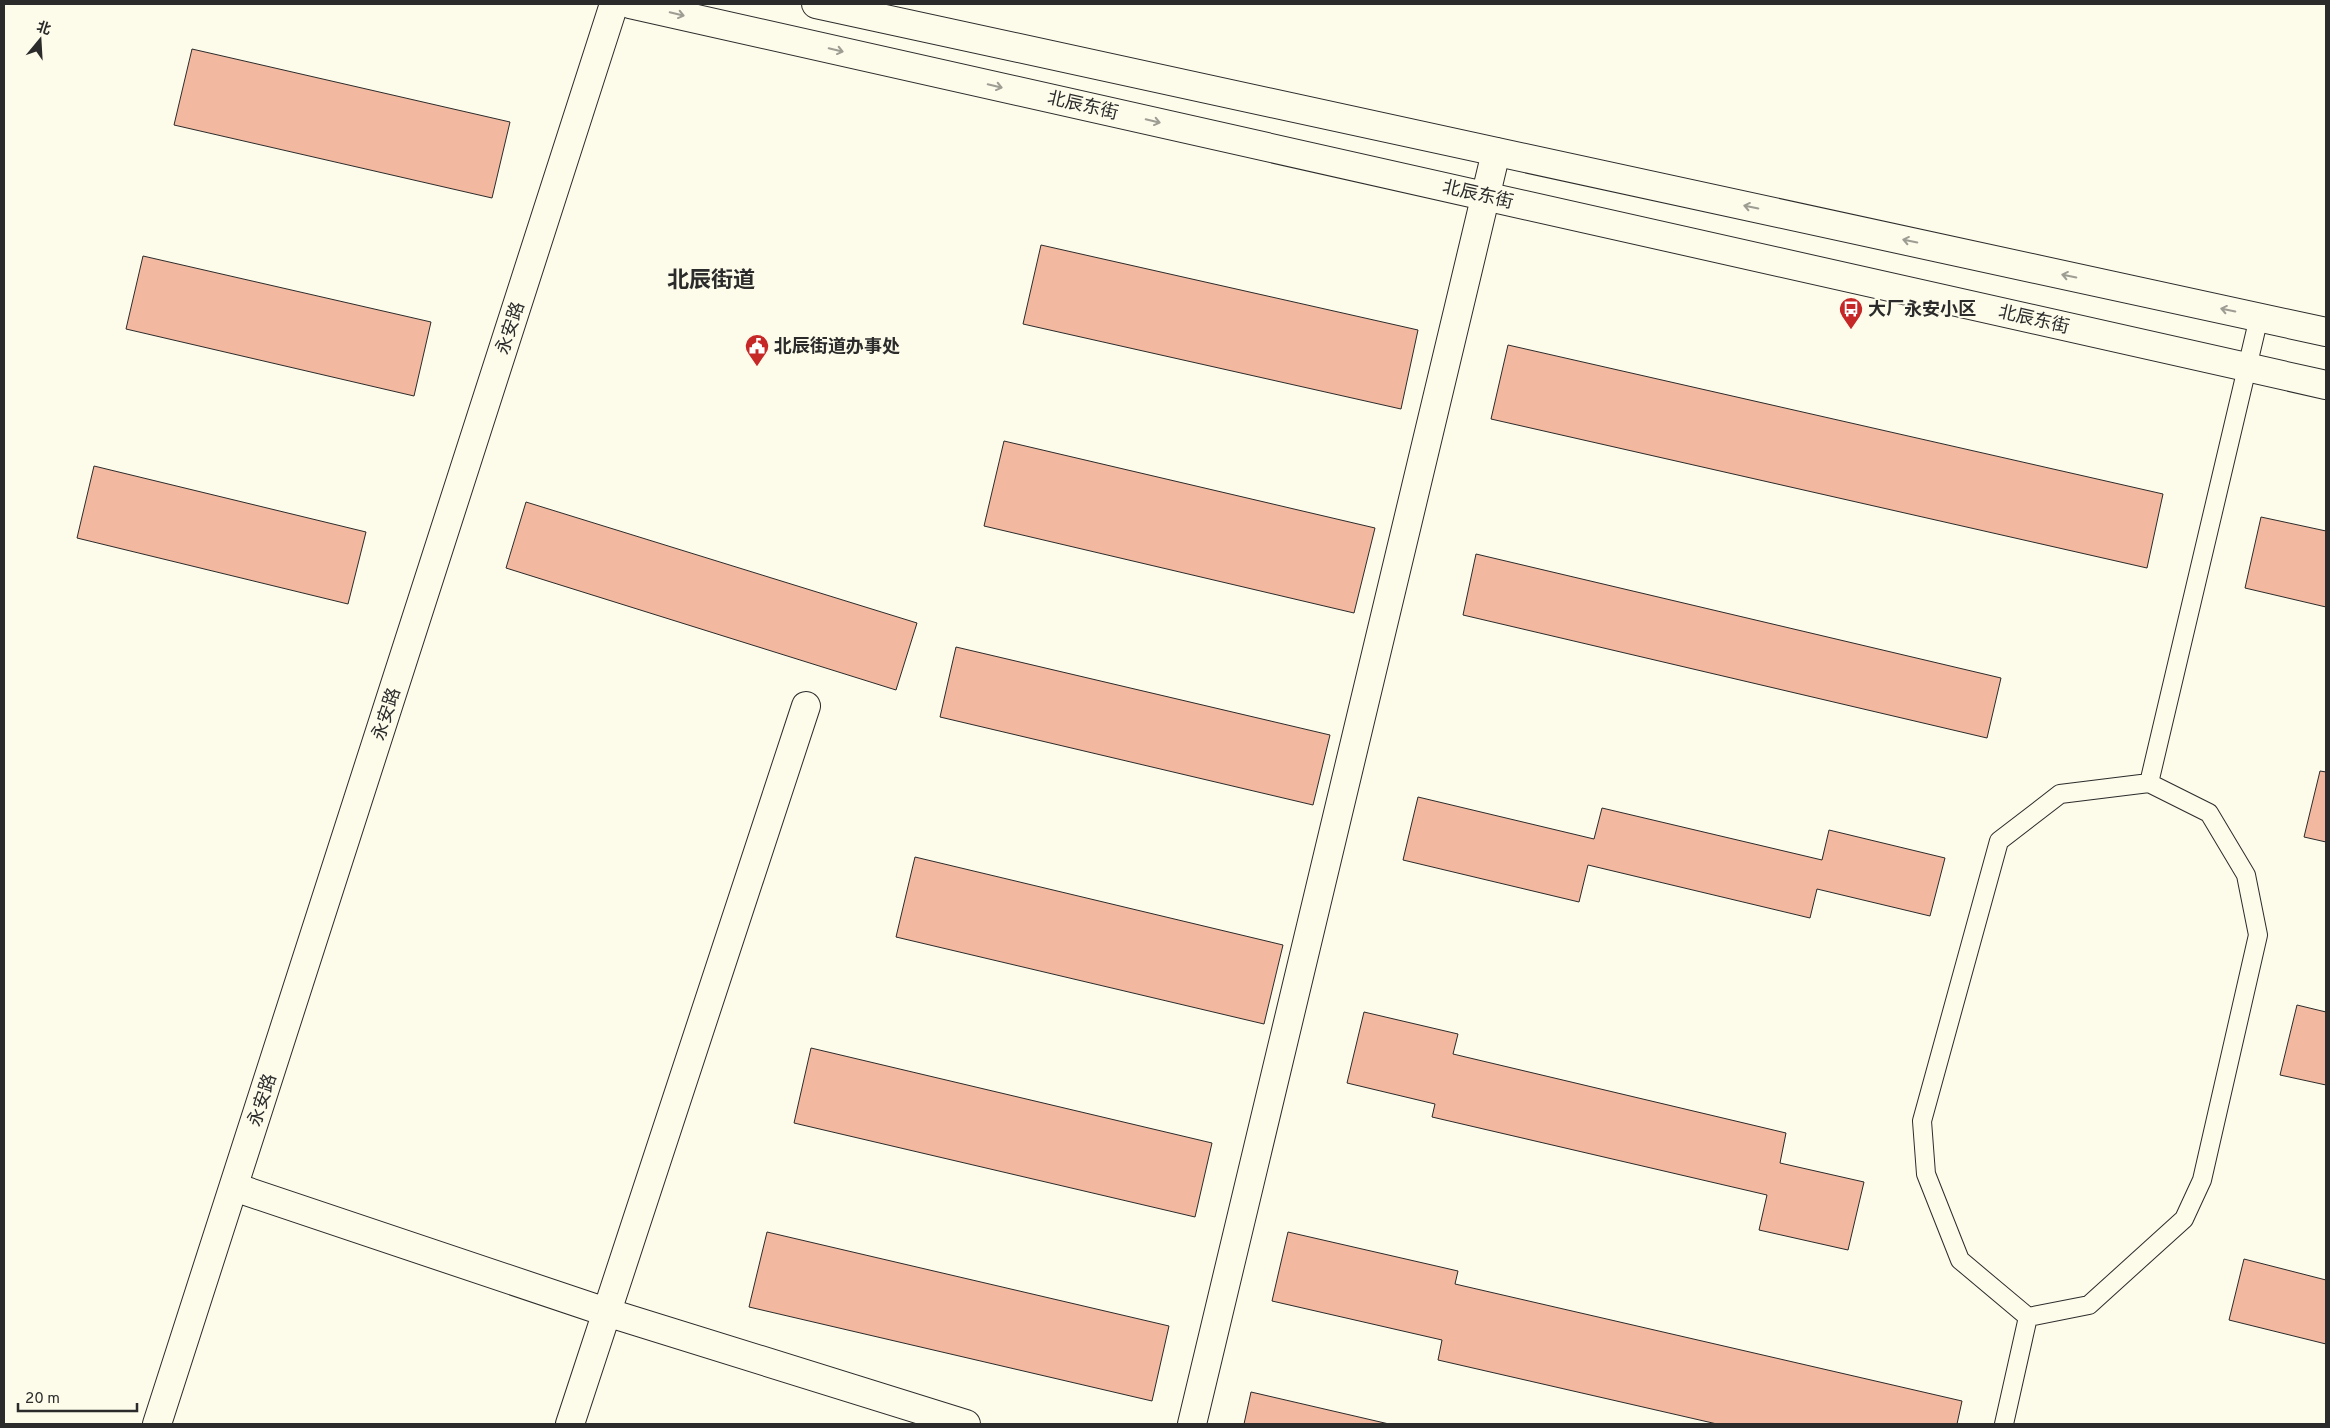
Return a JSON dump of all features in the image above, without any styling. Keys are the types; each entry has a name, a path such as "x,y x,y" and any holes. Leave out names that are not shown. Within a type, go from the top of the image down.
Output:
{"street":[{"name":"永安路","path":"157,1424 614,4"},
{"name":"北辰东街","path":"630,4 2326,385"},
{"path":"816,4 2326,332"},
{"path":"1192,1424 1496,152"},
{"path":"570,1424 806,706"},
{"path":"234,1187 606,1312 966,1424"}],"lane":[{"path":"2149,784 2259,317"},
{"path":"2149,784 2209,813 2246,875 2258,935 2202,1180 2184,1219 2089,1305 2028,1317 1960,1260 1926,1174 1922,1121 1999,841 2060,794 2149,784"},
{"path":"2004,1424 2028,1317"}],"building":[{"path":"192,49 510,122 492,198 174,125"},
{"path":"1041,245 1418,330 1401,409 1023,324"},
{"path":"143,256 431,322 414,396 126,329"},
{"path":"1508,345 2163,494 2147,568 1491,419"},
{"path":"1004,441 1375,528 1354,613 984,526"},
{"path":"94,466 366,532 348,604 77,538"},
{"path":"526,502 917,623 896,690 506,568"},
{"path":"2261,517 2326,531 2326,607 2245,588"},
{"path":"1476,554 2001,678 1987,738 1463,615"},
{"path":"956,647 1330,735 1313,805 940,717"},
{"path":"2320,771 2326,772 2326,842 2304,837"},
{"path":"1418,797 1594,839 1602,808 1822,860 1829,830 1945,858 1930,916 1817,889 1810,918 1588,865 1579,902 1403,860"},
{"path":"915,857 1283,945 1264,1024 896,937"},
{"path":"2297,1005 2326,1012 2326,1085 2280,1075"},
{"path":"1364,1012 1458,1034 1453,1054 1786,1133 1780,1163 1864,1182 1848,1250 1759,1230 1767,1195 1432,1117 1435,1104 1347,1083"},
{"path":"811,1048 1212,1143 1195,1217 794,1123"},
{"path":"767,1232 1169,1326 1152,1401 749,1307"},
{"path":"1288,1232 1458,1271 1455,1284 1962,1401 1957,1424 1717,1424 1438,1360 1442,1340 1272,1301"},
{"path":"2244,1259 2326,1280 2326,1344 2229,1320"},
{"path":"1251,1392 1389,1424 1244,1424"}],"place":[{"name":"大厂永安小区","path":"1851,330"},
{"name":"北辰街道办事处","path":"757,367"}],"district":[{"name":"北辰街道","path":"711,279"}]}
